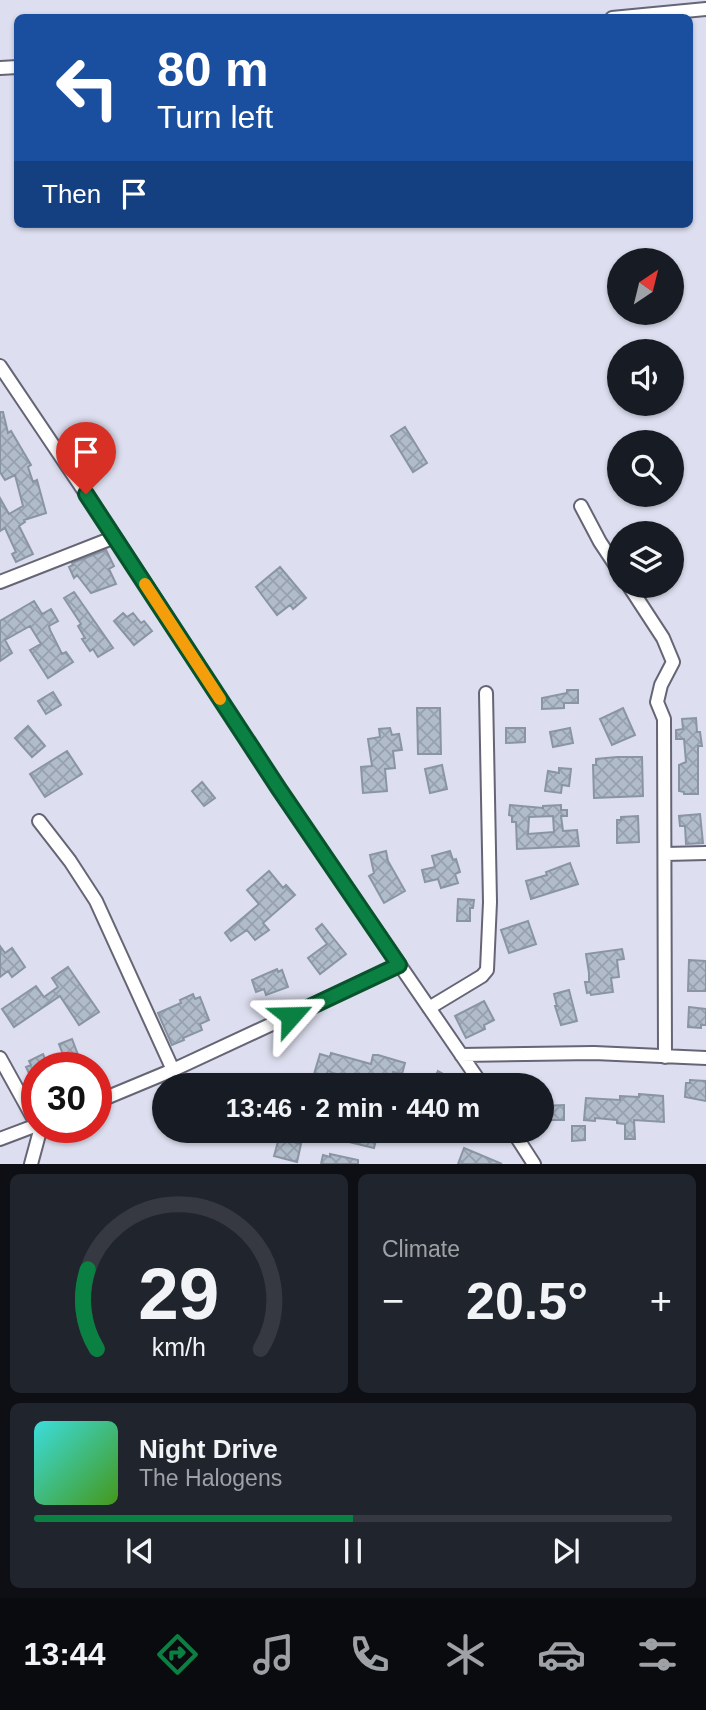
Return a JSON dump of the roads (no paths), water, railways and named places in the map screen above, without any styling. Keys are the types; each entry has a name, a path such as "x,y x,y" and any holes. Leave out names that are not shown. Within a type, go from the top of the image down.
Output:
{"street":[{"path":"654,14 706,9"},
{"path":"0,366 279,789 473,1073"},
{"path":"581,506 607,552"},
{"path":"0,582 115,537"},
{"path":"637,598 663,638 673,662 661,685 657,702 664,719 666,1057"},
{"path":"429,1007 482,976 486,970 491,902 486,693"},
{"path":"39,821 96,901 173,1070"},
{"path":"666,855 706,853"},
{"path":"112,1095 173,1070 399,965"},
{"path":"461,1055 594,1053 706,1058"},
{"path":"0,1058 21,1095"},
{"path":"0,1139 21,1131"},
{"path":"31,1164 35,1143"},
{"path":"520,1143 534,1164"}]}
